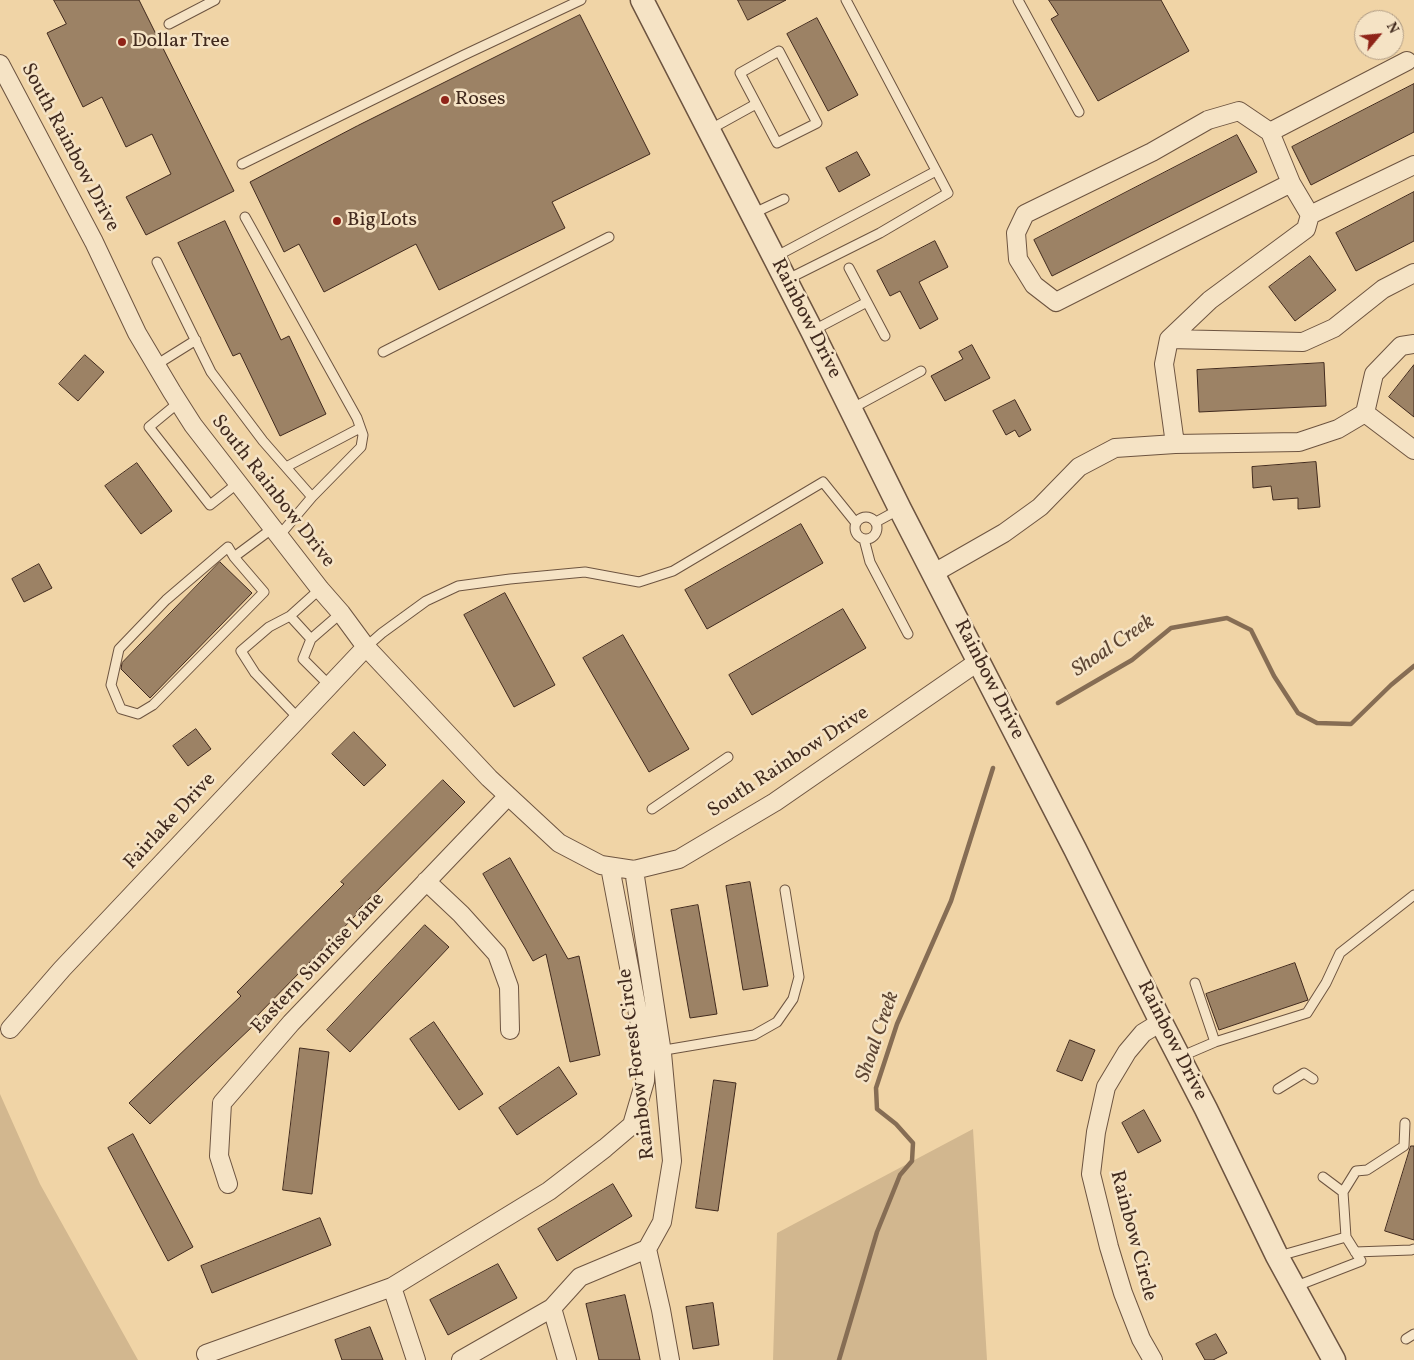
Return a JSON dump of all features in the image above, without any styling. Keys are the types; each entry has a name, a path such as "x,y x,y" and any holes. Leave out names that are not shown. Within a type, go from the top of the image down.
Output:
{"street":[{"name":"Rainbow Drive","path":"642,0 1075,849 1206,1109 1277,1256 1334,1360"},
{"path":"1270,132 1407,61"},
{"name":"South Rainbow Drive","path":"0,65 90,233 137,333 193,425 366,647 489,778 559,843 602,865 610,867 634,870 679,859 774,802 979,661"},
{"path":"1175,444 1164,364 1169,339 1210,300 1306,229 1310,215 1291,183 1270,132 1239,111 1208,120 1152,152 1025,214 1016,233 1018,259 1034,285 1056,302 1291,183"},
{"path":"1310,215 1414,165"},
{"path":"1169,339 1303,342 1334,328 1383,289 1414,273"},
{"path":"934,574 1004,533 1040,508 1079,467 1115,448 1175,444 1299,442 1338,430 1364,413 1374,374 1400,346 1414,344"},
{"path":"1364,413 1414,450"},
{"name":"Fairlake Drive","path":"10,1029 62,969 366,647"},
{"name":"Eastern Sunrise Lane","path":"228,1184 219,1156 222,1103 291,1023 508,796"},
{"path":"206,1354 392,1287 549,1191 632,1125 653,1052 610,867"},
{"name":"Rainbow Forest Circle","path":"634,870 653,1052 672,1161 662,1222 647,1249"},
{"path":"426,881 461,914 497,954 509,987 510,1030"},
{"name":"Rainbow Circle","path":"1153,1360 1141,1339 1123,1294 1091,1174 1096,1132 1106,1087 1127,1052 1143,1033 1161,1022"},
{"path":"461,1360 552,1308 580,1277 647,1249 670,1360"},
{"path":"392,1287 416,1360"},
{"path":"552,1308 567,1360"}],"lane":[{"path":"169,24 215,0"},
{"path":"242,164 581,0"},
{"path":"786,280 880,233 948,194 846,0"},
{"path":"1018,0 1079,112"},
{"path":"779,51 817,123 777,143 756,104 740,73 779,51"},
{"path":"708,130 756,104"},
{"path":"774,257 936,171"},
{"path":"752,214 784,199"},
{"path":"234,557 276,532 361,448 363,435 357,418 245,218"},
{"path":"383,352 609,238"},
{"path":"157,262 211,372 264,441 312,497"},
{"path":"849,268 885,336"},
{"path":"812,331 867,302"},
{"path":"156,365 196,340"},
{"path":"850,409 922,371"},
{"path":"178,403 149,427 210,505 238,483"},
{"path":"286,467 360,428"},
{"path":"366,647 426,601 458,586 586,572 639,582 673,571 823,482 856,523"},
{"path":"876,522 900,509"},
{"path":"864,539 877,532 876,522 868,517 859,519 856,523 856,533 864,539 870,562 908,634"},
{"path":"228,547 234,557 264,592 153,705 138,714 122,709 111,685 119,650 166,600 228,547"},
{"path":"299,718 255,673 241,651 269,627 290,616 320,589"},
{"path":"330,686 303,659 311,639 341,613"},
{"path":"290,616 311,639"},
{"path":"652,809 728,757"},
{"path":"653,1052 754,1035 777,1022 793,999 799,977 785,890"},
{"path":"1179,1057 1215,1042 1307,1013 1326,983 1340,953 1414,895"},
{"path":"1195,983 1215,1042"},
{"path":"1278,1089 1304,1073 1313,1079"},
{"path":"1294,1287 1360,1261 1346,1237 1343,1192 1356,1171 1367,1170 1404,1146 1405,1123"},
{"path":"1323,1177 1343,1192"},
{"path":"1277,1256 1346,1237"},
{"path":"1355,1252 1414,1249"}],"shaded area":[{"path":"0,1094 40,1184 138,1360 0,1360"},
{"path":"973,1129 987,1360 773,1360 777,1233"}],"building":[{"path":"54,0 139,0 234,191 146,235 126,197 171,174 152,134 126,147 102,97 83,107 47,33 66,24"},
{"path":"738,0 786,0 748,20"},
{"path":"1049,0 1161,0 1189,51 1098,101 1051,19 1058,15"},
{"path":"580,15 650,154 552,202 565,228 439,290 416,244 324,292 299,244 284,252 250,182 357,126"},
{"path":"817,18 858,95 828,111 787,34"},
{"path":"1414,84 1414,132 1311,185 1292,147"},
{"path":"1237,135 1257,172 1052,276 1034,240"},
{"path":"857,152 870,175 839,192 826,168"},
{"path":"1414,192 1414,241 1356,271 1336,233"},
{"path":"225,221 281,340 289,336 326,414 280,436 240,353 233,356 178,243"},
{"path":"935,241 948,267 919,282 938,319 920,329 900,291 890,296 877,271"},
{"path":"1310,256 1336,290 1295,321 1269,287"},
{"path":"972,345 990,378 945,401 931,376 963,359 959,352"},
{"path":"85,355 104,372 78,401 59,384"},
{"path":"1324,363 1326,406 1199,412 1197,370"},
{"path":"1414,365 1414,417 1389,397"},
{"path":"1015,400 1031,430 1019,437 1015,430 1006,435 993,411"},
{"path":"1316,462 1320,507 1298,509 1298,498 1273,500 1271,486 1253,488 1252,467"},
{"path":"137,463 172,511 141,534 105,486"},
{"path":"801,524 823,563 707,629 685,590"},
{"path":"220,562 252,593 150,698 121,669 122,663"},
{"path":"39,564 52,588 24,602 12,579"},
{"path":"505,593 555,685 514,707 464,615"},
{"path":"843,609 866,648 752,715 729,675"},
{"path":"623,635 689,749 649,772 583,658"},
{"path":"196,729 211,749 188,766 173,746"},
{"path":"354,732 386,765 364,786 332,754"},
{"path":"443,780 465,802 250,1023 253,1026 150,1124 129,1103 241,996 237,992 344,884 341,882"},
{"path":"510,858 568,959 579,956 600,1055 570,1062 546,954 533,961 483,874"},
{"path":"750,882 768,986 743,990 726,886"},
{"path":"698,905 717,1014 690,1018 671,910"},
{"path":"425,925 449,947 350,1052 327,1030"},
{"path":"1295,963 1308,1000 1219,1030 1206,994"},
{"path":"434,1022 483,1094 459,1110 410,1039"},
{"path":"1070,1040 1095,1050 1082,1081 1057,1071"},
{"path":"300,1048 329,1052 312,1194 283,1190"},
{"path":"559,1067 577,1094 517,1135 499,1108"},
{"path":"714,1080 736,1083 718,1211 696,1208"},
{"path":"1144,1110 1161,1141 1138,1153 1122,1123"},
{"path":"133,1134 193,1247 168,1261 108,1148"},
{"path":"1411,1146 1414,1146 1414,1240 1385,1231"},
{"path":"613,1184 632,1216 557,1261 538,1229"},
{"path":"320,1218 331,1245 212,1293 201,1266"},
{"path":"498,1264 517,1298 448,1335 430,1300"},
{"path":"625,1295 640,1360 599,1360 586,1304"},
{"path":"713,1303 719,1345 693,1349 686,1307"},
{"path":"370,1327 383,1360 342,1360 335,1340"},
{"path":"1216,1334 1227,1353 1213,1360 1205,1360 1196,1344"}],"waterway":[{"name":"Shoal Creek","path":"1058,703 1132,660 1171,628 1227,618 1251,630 1274,676 1298,713 1317,723 1351,724 1391,685 1414,666"},
{"name":"Shoal Creek","path":"839,1360 877,1232 900,1175 912,1161 913,1143 896,1124 877,1109 876,1088 897,1024 951,901 993,768"}],"place":[{"name":"Dollar Tree","path":"122,42"},
{"name":"Roses","path":"445,100"},
{"name":"Big Lots","path":"337,221"}]}
